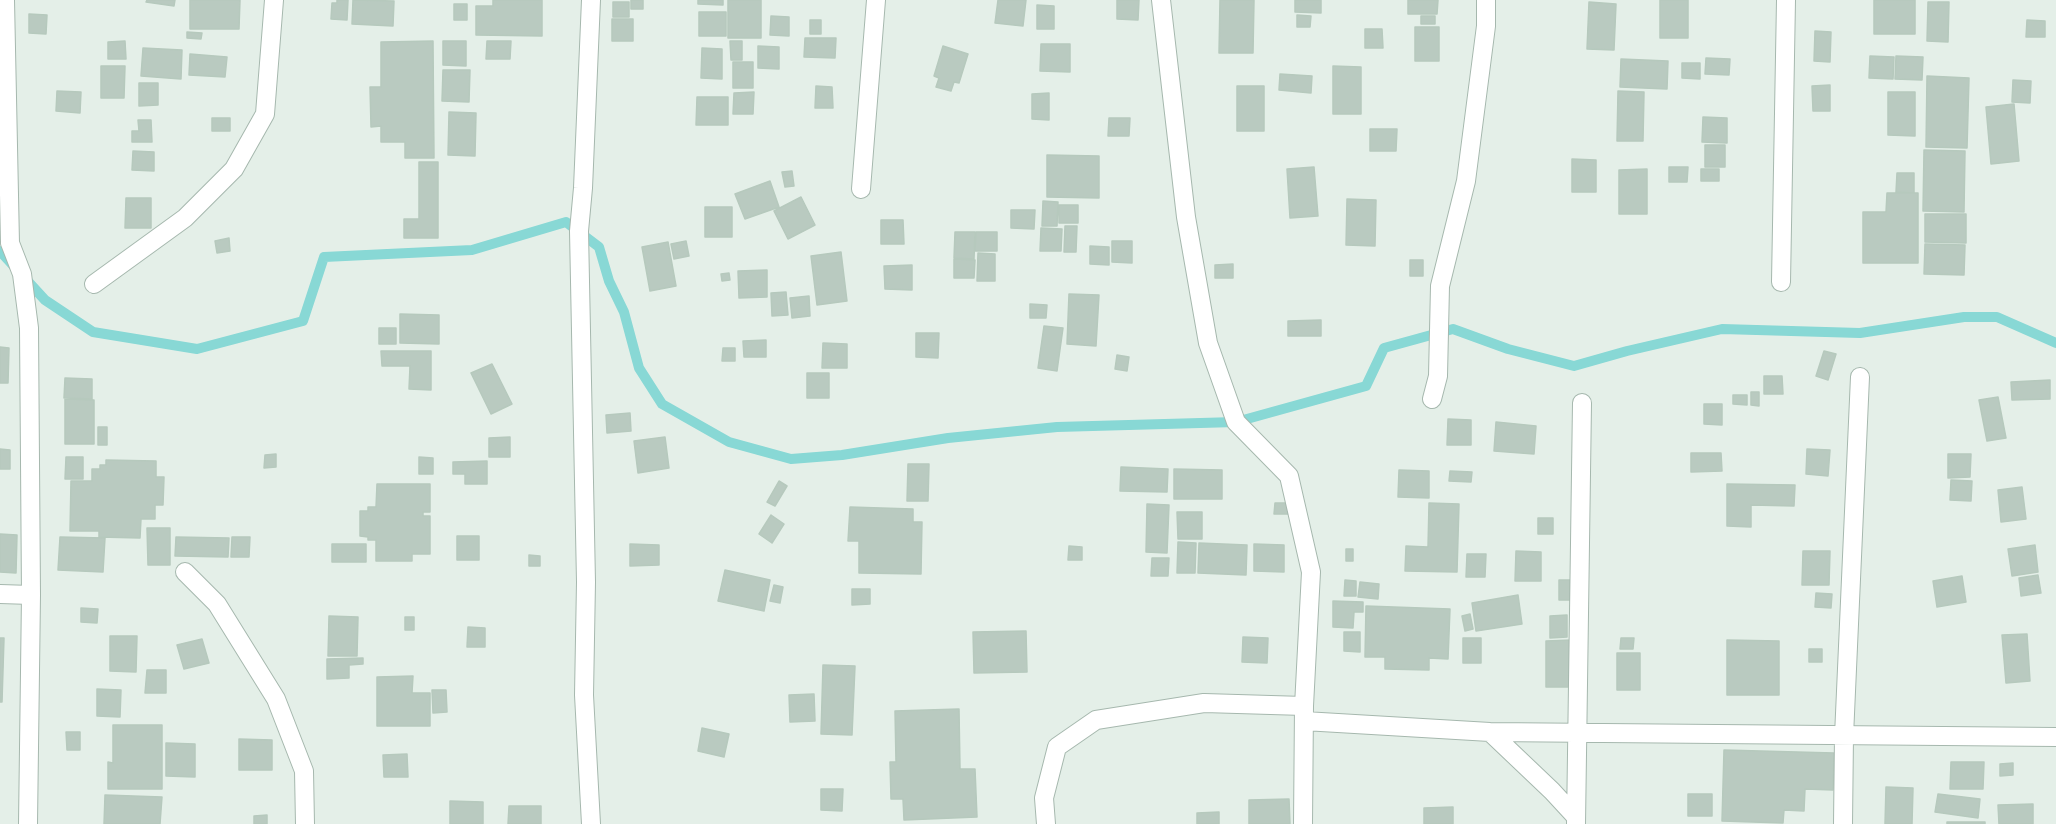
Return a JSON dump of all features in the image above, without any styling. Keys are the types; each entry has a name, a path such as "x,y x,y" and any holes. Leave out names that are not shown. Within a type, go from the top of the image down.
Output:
{"street":[{"path":"6,0 10,243 22,274 29,328 31,595 28,824"},
{"path":"94,284 185,218 234,169 265,114 274,0"},
{"path":"591,0 579,231 586,582 584,695 591,824"},
{"path":"861,189 876,0"},
{"path":"1161,0 1186,217 1208,343 1236,422 1289,476 1311,572 1304,713 1303,824"},
{"path":"1432,399 1438,376 1440,286 1466,181 1486,26 1486,0"},
{"path":"1781,282 1786,0"},
{"path":"1843,824 1860,377"},
{"path":"1576,821 1582,403"},
{"path":"185,572 217,604 276,699 304,771 305,824"},
{"path":"0,594 31,595"},
{"path":"1046,824 1044,798 1057,747 1096,720 1204,703 1490,732 2056,737"},
{"path":"1490,732 1552,791 1576,821"}],"building":[{"path":"147,0 175,0 174,6 146,2"},
{"path":"190,0 240,0 239,29 190,29"},
{"path":"337,0 348,0 347,20 331,19 332,3 337,3"},
{"path":"353,0 394,1 393,26 352,24"},
{"path":"493,0 542,0 542,36 476,35 476,6 493,6"},
{"path":"631,0 643,0 643,9 631,9"},
{"path":"698,0 723,0 723,5 698,4"},
{"path":"728,0 761,0 761,38 728,38"},
{"path":"998,0 1026,0 1023,26 995,23"},
{"path":"1117,0 1139,0 1138,20 1117,19"},
{"path":"1220,0 1254,0 1253,53 1219,53"},
{"path":"1295,0 1321,0 1321,13 1295,12"},
{"path":"1408,0 1438,0 1437,14 1408,14"},
{"path":"1660,0 1688,0 1688,38 1660,38"},
{"path":"1874,0 1915,0 1915,34 1874,34"},
{"path":"613,2 629,2 629,17 613,17"},
{"path":"1589,2 1616,4 1614,50 1587,49"},
{"path":"1928,2 1949,2 1948,42 1927,41"},
{"path":"454,4 467,4 467,20 454,20"},
{"path":"1037,5 1054,6 1054,29 1037,29"},
{"path":"699,12 726,12 726,36 699,36"},
{"path":"29,14 47,15 46,34 29,33"},
{"path":"1297,15 1311,16 1310,27 1297,27"},
{"path":"771,16 789,17 789,36 770,35"},
{"path":"1421,16 1435,16 1435,24 1421,24"},
{"path":"612,19 633,19 633,41 612,41"},
{"path":"810,20 821,20 821,34 810,34"},
{"path":"2027,20 2045,21 2045,37 2026,37"},
{"path":"1415,27 1439,27 1439,61 1415,61"},
{"path":"1365,29 1382,29 1383,48 1365,48"},
{"path":"1815,31 1831,32 1830,62 1814,61"},
{"path":"187,32 202,33 201,39 187,38"},
{"path":"805,38 836,38 835,58 804,57"},
{"path":"125,41 126,59 108,59 108,42"},
{"path":"433,41 434,158 405,158 405,142 381,142 381,126 371,127 370,87 381,87 381,42"},
{"path":"443,41 466,41 466,66 443,65"},
{"path":"487,41 511,41 510,59 486,59"},
{"path":"730,41 742,41 742,60 731,60"},
{"path":"1041,44 1070,44 1070,72 1040,71"},
{"path":"758,46 779,47 779,69 758,68"},
{"path":"943,46 968,54 959,83 954,82 951,91 936,87 939,78 934,76"},
{"path":"143,48 182,50 181,79 141,76"},
{"path":"702,48 722,49 722,79 701,78"},
{"path":"190,54 227,57 225,77 189,75"},
{"path":"1870,56 1894,57 1893,79 1869,78"},
{"path":"1896,56 1923,57 1922,80 1895,79"},
{"path":"1706,58 1730,59 1729,75 1705,74"},
{"path":"1621,59 1668,61 1667,89 1620,87"},
{"path":"733,62 753,62 753,88 733,88"},
{"path":"1682,63 1700,63 1700,79 1682,78"},
{"path":"101,66 125,66 124,98 101,98"},
{"path":"1333,66 1361,67 1361,114 1333,114"},
{"path":"443,70 470,70 469,102 442,101"},
{"path":"1280,74 1312,76 1311,93 1279,90"},
{"path":"1927,76 1969,78 1967,148 1926,147"},
{"path":"2013,80 2031,81 2030,103 2012,102"},
{"path":"139,83 158,83 158,105 139,106"},
{"path":"1830,85 1830,111 1813,111 1812,86"},
{"path":"816,86 832,87 833,108 815,108"},
{"path":"1237,86 1264,86 1264,131 1237,131"},
{"path":"57,91 81,92 80,113 56,111"},
{"path":"1618,91 1644,92 1643,141 1617,141"},
{"path":"754,92 753,114 733,114 734,93"},
{"path":"1888,92 1915,92 1915,136 1888,135"},
{"path":"1049,93 1049,120 1032,119 1032,94"},
{"path":"697,97 728,97 728,125 696,125"},
{"path":"2014,104 2019,161 1991,164 1986,107"},
{"path":"449,112 476,113 475,156 448,155"},
{"path":"1703,117 1727,118 1727,143 1702,142"},
{"path":"212,118 230,118 230,131 212,131"},
{"path":"1109,118 1130,118 1129,136 1108,136"},
{"path":"138,120 151,120 152,142 132,142 132,131 139,131"},
{"path":"1370,129 1397,129 1396,151 1370,151"},
{"path":"1705,145 1725,145 1725,167 1705,167"},
{"path":"1924,150 1965,151 1964,212 1923,211"},
{"path":"133,151 154,152 154,171 132,170"},
{"path":"1047,155 1099,156 1099,198 1047,197"},
{"path":"1572,159 1596,160 1596,192 1572,192"},
{"path":"419,162 438,162 438,238 404,238 404,219 419,219"},
{"path":"1314,167 1318,216 1290,218 1287,169"},
{"path":"1669,167 1688,167 1687,182 1669,182"},
{"path":"1647,169 1647,214 1619,214 1619,170"},
{"path":"1701,169 1719,169 1719,181 1701,181"},
{"path":"792,171 794,186 785,187 782,172"},
{"path":"1897,173 1914,173 1914,193 1896,192"},
{"path":"770,181 779,207 745,219 735,194"},
{"path":"1887,193 1918,193 1918,263 1863,263 1863,212 1886,212"},
{"path":"801,197 815,225 788,239 774,211"},
{"path":"126,198 151,198 151,228 125,228"},
{"path":"1347,199 1376,200 1375,246 1346,245"},
{"path":"1043,201 1058,202 1057,226 1042,226"},
{"path":"1059,205 1078,205 1078,223 1059,223"},
{"path":"705,207 732,207 732,237 705,237"},
{"path":"1011,210 1035,210 1034,229 1011,228"},
{"path":"1925,214 1966,214 1966,243 1925,242"},
{"path":"881,220 903,220 904,244 881,244"},
{"path":"1065,226 1077,226 1076,252 1064,252"},
{"path":"1041,228 1062,229 1061,251 1040,251"},
{"path":"955,232 975,232 974,259 954,258"},
{"path":"976,232 997,232 997,251 975,251"},
{"path":"229,238 230,251 217,253 215,241"},
{"path":"686,241 689,256 674,259 671,244"},
{"path":"1112,241 1132,241 1132,263 1112,262"},
{"path":"668,242 676,286 650,291 642,247"},
{"path":"1925,244 1965,245 1964,275 1924,274"},
{"path":"1090,246 1109,247 1109,265 1090,264"},
{"path":"841,252 847,301 817,305 811,256"},
{"path":"978,253 995,254 995,281 977,281"},
{"path":"954,259 975,260 974,278 954,278"},
{"path":"1410,260 1423,260 1423,276 1410,276"},
{"path":"1233,264 1233,278 1215,278 1215,265"},
{"path":"912,265 912,290 885,289 884,266"},
{"path":"767,270 767,297 739,298 738,271"},
{"path":"729,273 730,280 722,281 721,274"},
{"path":"786,292 788,315 772,316 771,293"},
{"path":"1069,294 1099,295 1096,346 1067,344"},
{"path":"809,296 810,316 792,318 790,298"},
{"path":"1030,304 1047,305 1046,318 1030,318"},
{"path":"400,314 439,315 439,344 400,343"},
{"path":"1321,320 1321,336 1288,336 1288,321"},
{"path":"1044,326 1063,328 1057,371 1038,368"},
{"path":"379,328 396,328 396,344 379,344"},
{"path":"916,333 939,333 938,358 916,357"},
{"path":"766,340 766,357 744,357 743,341"},
{"path":"823,343 847,344 847,368 822,368"},
{"path":"0,347 9,348 8,383 0,383"},
{"path":"723,348 735,348 735,361 722,361"},
{"path":"381,351 431,351 431,390 409,389 410,366 382,366"},
{"path":"1824,351 1836,354 1828,380 1816,376"},
{"path":"1117,355 1129,357 1127,371 1115,369"},
{"path":"492,364 512,404 491,414 471,373"},
{"path":"807,373 829,373 829,398 807,398"},
{"path":"1764,376 1782,376 1783,394 1764,394"},
{"path":"65,378 92,379 92,399 64,398"},
{"path":"2050,380 2050,399 2012,400 2011,382"},
{"path":"1751,392 1759,392 1759,406 1751,405"},
{"path":"1733,395 1747,395 1747,405 1733,404"},
{"path":"1998,397 2006,438 1987,441 1979,400"},
{"path":"65,399 94,400 94,444 65,444"},
{"path":"1704,404 1722,404 1722,425 1704,424"},
{"path":"630,413 631,431 607,433 606,415"},
{"path":"1448,419 1471,420 1471,445 1447,445"},
{"path":"1496,422 1536,426 1534,454 1494,451"},
{"path":"98,427 107,427 107,445 98,445"},
{"path":"510,437 510,457 489,457 489,438"},
{"path":"665,437 669,468 638,473 634,441"},
{"path":"0,449 10,450 10,469 0,469"},
{"path":"1807,449 1830,450 1828,476 1806,474"},
{"path":"1691,453 1721,453 1722,471 1691,472"},
{"path":"276,454 276,467 264,468 265,455"},
{"path":"1948,454 1971,454 1970,477 1948,478"},
{"path":"66,457 83,457 83,479 65,479"},
{"path":"419,457 433,458 433,474 419,474"},
{"path":"106,460 156,461 156,477 164,477 163,505 155,505 155,519 141,519 140,538 99,537 99,531 70,531 71,481 92,481 92,469 100,469 100,465 106,465"},
{"path":"487,461 487,484 465,484 465,474 453,474 453,462"},
{"path":"908,464 929,464 928,501 907,501"},
{"path":"1121,467 1168,469 1167,492 1120,491"},
{"path":"1174,469 1222,470 1222,499 1174,499"},
{"path":"1399,470 1429,471 1429,498 1398,497"},
{"path":"1450,471 1472,472 1471,482 1449,481"},
{"path":"1951,480 1972,481 1971,501 1950,500"},
{"path":"779,481 787,486 775,506 767,502"},
{"path":"377,484 430,484 430,512 423,512 423,516 430,516 430,554 412,554 412,561 376,561 376,540 368,540 368,537 360,536 360,511 368,511 368,507 376,507"},
{"path":"1727,484 1795,485 1794,506 1751,505 1751,527 1727,526"},
{"path":"2022,487 2026,519 2001,522 1998,490"},
{"path":"1275,503 1288,503 1288,514 1274,514"},
{"path":"1429,503 1459,504 1457,572 1405,571 1406,546 1428,547"},
{"path":"1147,504 1169,505 1167,553 1146,552"},
{"path":"850,507 913,509 913,522 922,522 921,574 859,573 859,541 848,541"},
{"path":"1177,512 1202,512 1202,539 1178,539"},
{"path":"771,515 784,524 772,543 759,534"},
{"path":"1538,518 1553,518 1553,534 1538,534"},
{"path":"147,528 170,528 170,565 148,565"},
{"path":"0,534 17,535 16,573 0,572"},
{"path":"457,536 479,536 479,560 457,560"},
{"path":"60,537 105,538 103,572 58,570"},
{"path":"176,537 229,538 228,557 175,556"},
{"path":"232,537 250,537 249,557 231,557"},
{"path":"1178,542 1196,543 1195,573 1177,573"},
{"path":"1199,543 1247,545 1246,575 1198,573"},
{"path":"332,544 366,544 366,562 332,562"},
{"path":"630,544 659,545 659,565 630,566"},
{"path":"1254,544 1284,545 1284,572 1254,571"},
{"path":"2035,545 2038,572 2012,576 2008,549"},
{"path":"1069,546 1082,547 1082,560 1068,560"},
{"path":"1346,549 1353,549 1353,561 1346,561"},
{"path":"1516,551 1541,552 1541,581 1515,581"},
{"path":"1803,551 1830,551 1829,585 1802,585"},
{"path":"1467,554 1486,554 1485,577 1466,577"},
{"path":"529,555 540,556 540,566 529,566"},
{"path":"1152,558 1169,558 1168,576 1151,576"},
{"path":"725,570 770,580 764,611 718,601"},
{"path":"2038,575 2041,593 2021,596 2019,578"},
{"path":"1962,576 1966,602 1937,607 1933,581"},
{"path":"1345,580 1356,581 1356,596 1344,596"},
{"path":"1559,580 1570,580 1571,600 1559,600"},
{"path":"1360,582 1379,584 1378,599 1358,597"},
{"path":"774,585 783,587 780,603 770,601"},
{"path":"852,589 870,589 870,604 852,605"},
{"path":"1816,593 1832,594 1831,608 1815,607"},
{"path":"1518,595 1522,624 1476,631 1472,603"},
{"path":"1333,601 1363,602 1363,612 1354,612 1353,628 1333,627"},
{"path":"1366,606 1450,609 1448,659 1429,658 1429,670 1385,669 1385,657 1365,657"},
{"path":"81,608 98,609 97,623 81,622"},
{"path":"1470,614 1473,629 1465,631 1462,616"},
{"path":"1567,615 1567,637 1550,638 1550,616"},
{"path":"329,616 358,617 357,656 328,656"},
{"path":"405,617 414,617 414,630 405,630"},
{"path":"468,627 485,628 485,647 467,647"},
{"path":"1026,631 1027,672 974,673 973,632"},
{"path":"1344,632 1360,632 1360,652 1344,651"},
{"path":"2027,634 2030,681 2006,683 2002,635"},
{"path":"110,636 137,636 136,672 110,671"},
{"path":"1243,637 1268,638 1267,663 1242,662"},
{"path":"0,638 4,638 2,702 0,702"},
{"path":"1463,638 1481,638 1481,663 1463,663"},
{"path":"1621,638 1634,638 1633,649 1620,649"},
{"path":"202,639 209,663 184,669 177,645"},
{"path":"1572,640 1572,687 1546,687 1546,641"},
{"path":"1727,640 1779,641 1779,695 1727,695"},
{"path":"1809,649 1822,649 1822,662 1809,662"},
{"path":"1617,653 1640,653 1640,690 1617,690"},
{"path":"363,658 363,664 349,665 349,678 327,679 327,659"},
{"path":"823,665 855,666 852,735 821,734"},
{"path":"147,670 166,670 166,693 145,693"},
{"path":"413,676 412,693 430,693 430,726 377,726 377,677"},
{"path":"97,689 121,690 120,717 97,716"},
{"path":"432,690 446,690 447,712 433,713"},
{"path":"814,694 815,721 790,722 789,695"},
{"path":"959,709 960,769 975,769 977,817 904,820 903,799 891,799 890,762 896,762 895,711"},
{"path":"113,725 162,725 162,789 108,789 108,762 113,763"},
{"path":"702,728 729,734 724,757 698,751"},
{"path":"66,732 80,732 80,750 67,750"},
{"path":"239,739 272,740 272,770 239,770"},
{"path":"166,743 195,744 195,777 166,776"},
{"path":"1724,750 1834,753 1833,790 1805,789 1804,811 1784,810 1783,823 1722,821"},
{"path":"407,754 408,777 384,777 383,755"},
{"path":"1951,762 1984,762 1983,789 1950,789"},
{"path":"2013,763 2013,775 2000,776 2000,764"},
{"path":"1886,787 1913,788 1912,824 1885,824"},
{"path":"821,789 843,789 842,811 821,810"},
{"path":"1688,794 1712,794 1712,816 1688,816"},
{"path":"1938,794 1980,799 1978,818 1935,812"},
{"path":"105,795 162,797 160,824 104,824"},
{"path":"1289,799 1290,824 1249,824 1249,800"},
{"path":"450,801 483,802 483,824 450,824"},
{"path":"2033,804 2033,824 1999,824 1998,805"},
{"path":"509,806 541,806 541,824 508,824"},
{"path":"1453,807 1453,824 1424,824 1424,808"},
{"path":"1219,812 1219,824 1197,824 1197,813"},
{"path":"267,815 267,824 254,824 254,816"},
{"path":"1947,822 1985,822 1985,824 1947,824"}],"waterway":[{"path":"0,251 45,300 93,332 197,349 303,321 324,257 472,250 566,222 599,247 609,281 624,312 639,368 662,404 729,442 791,459 842,455 948,438 1057,427 1236,422 1366,386 1384,348 1453,329 1508,349 1574,366 1722,329 1860,333 1964,317 1997,317 2056,343"}]}
